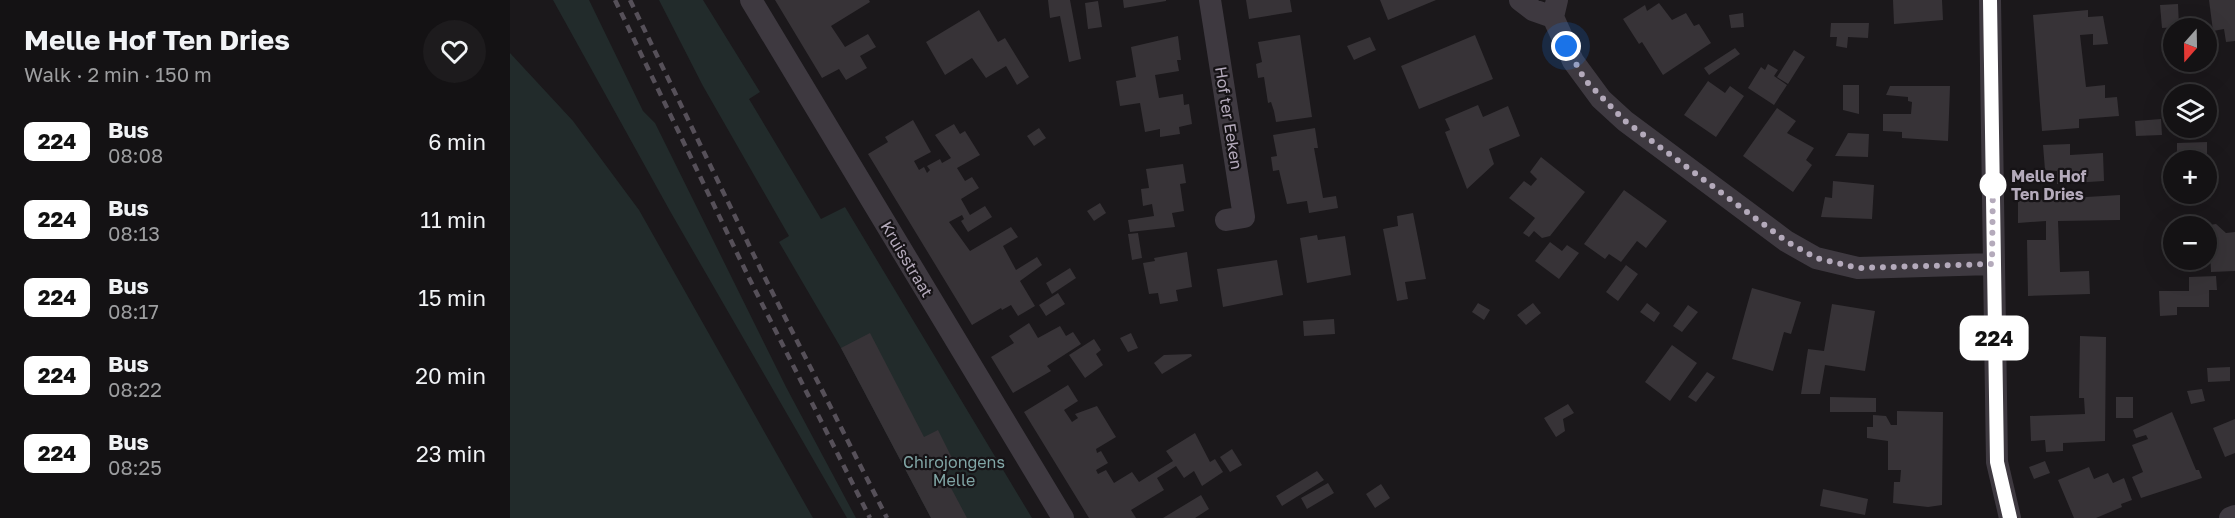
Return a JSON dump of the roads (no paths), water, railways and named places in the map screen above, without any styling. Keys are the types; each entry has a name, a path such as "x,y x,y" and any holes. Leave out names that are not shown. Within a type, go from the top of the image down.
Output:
{"street":[{"name":"Kruisstraat","path":"751,0 1063,518"},
{"name":"Hof ter Eeken","path":"1210,0 1244,217 1226,220"},
{"path":"1520,0 1533,10 1555,8 1573,61 1601,99 1625,121 1786,241 1816,258 1858,268 1992,264"},
{"path":"1990,0 1992,264 1997,462 2010,518"},
{"path":"2230,518 2235,516"}],"railway":[{"path":"615,0 750,280 870,518"},
{"path":"630,0 763,274 887,518"}],"place":[{"name":"Melle Hof Ten Dries","path":"1993,185"}],"park label":[{"name":"Chirojongens Melle","path":"954,471"}]}
